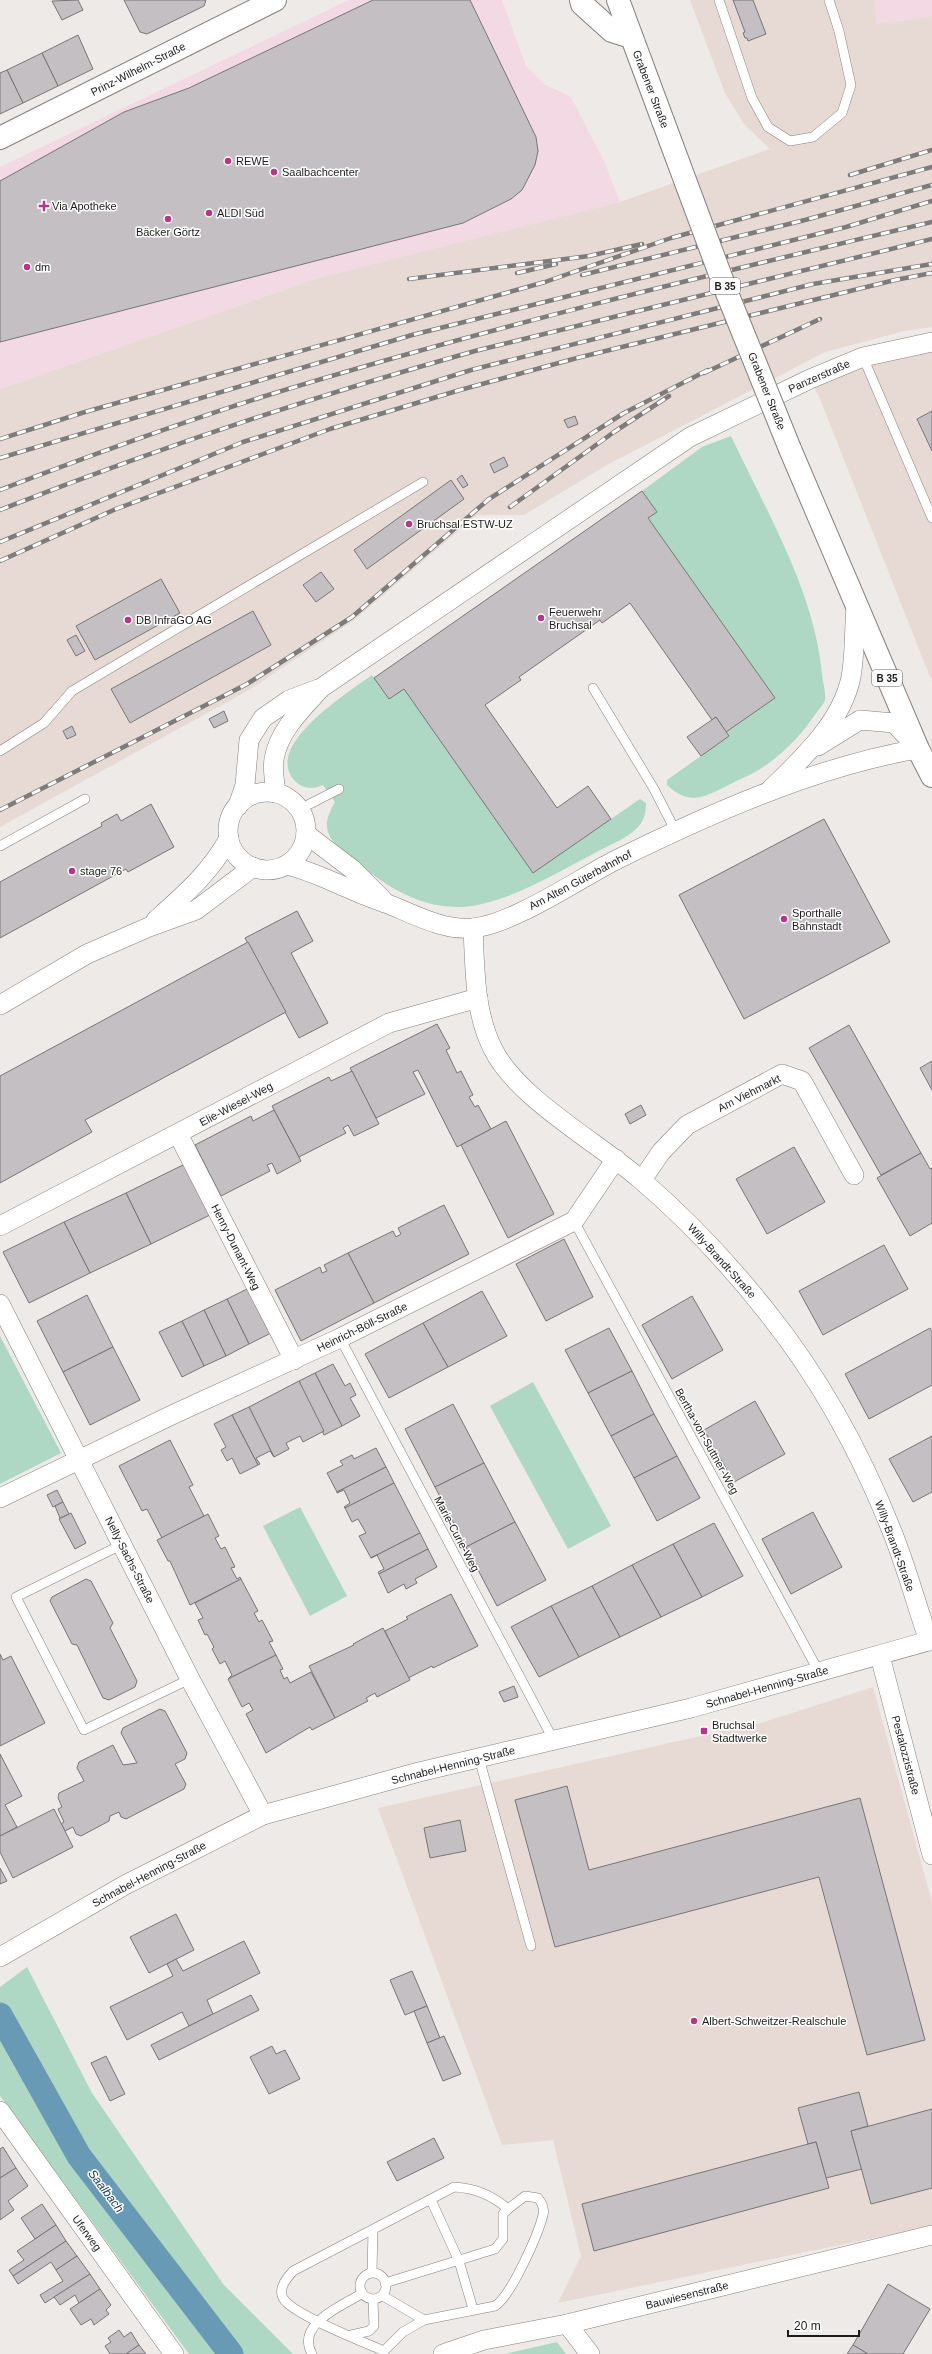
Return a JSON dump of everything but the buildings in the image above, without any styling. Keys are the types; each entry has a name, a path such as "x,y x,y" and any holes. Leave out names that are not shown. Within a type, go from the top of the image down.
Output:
{"main road":[{"path":"581,0 582,4 612,31 631,37"},
{"name":"Grabener Straße","path":"618,0 728,294 790,449 918,749 932,776"},
{"name":"Prinz-Wilhelm-Straße","path":"0,138 267,2"}],"street":[{"name":"Panzerstraße","path":"321,688 690,437 810,379 863,357 932,342"},
{"name":"Am Alten Güterbahnhof","path":"767,792 811,750 835,716 850,678 856,606"},
{"path":"276,793 274,759 282,736 295,715 321,688"},
{"path":"149,927 202,878 219,858 229,838 230,821 238,806 245,784 249,740 263,718 289,700 321,688"},
{"name":"Am Alten Güterbahnhof","path":"811,750 860,720 894,723 918,749"},
{"name":"Am Alten Güterbahnhof","path":"286,865 311,871 351,890 444,925 473,928 515,915 614,862 676,832 767,792 884,755 918,749"},
{"path":"229,838 237,856 253,867 264,870 286,865 296,857 303,846 306,834 306,825 300,809 284,796 276,793 255,794 238,806"},
{"path":"306,834 352,869 388,904"},
{"path":"0,1005 87,954 149,927 196,910 253,867"},
{"name":"Willy-Brandt-Straße","path":"473,928 478,998 481,1016 493,1049 514,1081 642,1180 706,1241 768,1312 822,1388 854,1447 892,1530 930,1641"},
{"name":"Elie-Wiesel-Weg","path":"0,1226 389,1023 478,998"},
{"name":"Am Viehmarkt","path":"642,1180 661,1152 687,1126 782,1074 802,1081 854,1175"},
{"name":"Henry-Dunant-Weg","path":"178,1134 294,1360"},
{"name":"Heinrich-Böll-Straße","path":"0,1498 79,1459 340,1338 574,1221 616,1159"},
{"name":"Nelly-Sachs-Straße","path":"0,1304 123,1544 190,1679 263,1815"},
{"name":"Schnabel-Henning-Straße","path":"3,1955 125,1885 263,1815 479,1758 691,1708 930,1641"},
{"name":"Pestalozzistraße","path":"880,1656 932,1855"},
{"name":"Uferweg","path":"0,2111 174,2354"},
{"name":"Bauwiesenstraße","path":"442,2354 484,2340 567,2324 932,2235"},
{"path":"567,2324 590,2354"}],"lane":[{"path":"719,0 752,98 768,127 790,141 813,137 842,113 851,85 839,31 829,0"},
{"path":"863,357 932,518"},
{"path":"0,751 44,723 72,691 423,482"},
{"path":"593,688 654,789 676,832"},
{"path":"300,809 339,789"},
{"path":"0,846 85,799"},
{"name":"Bertha-von-Suttner-Weg","path":"574,1221 819,1672"},
{"name":"Marie-Curie-Weg","path":"340,1338 554,1741"},
{"path":"123,1544 16,1597 84,1730 190,1679"},
{"path":"479,1758 531,1946"},
{"path":"385,2284 495,2250 503,2239 503,2214 508,2209 525,2196 538,2198 542,2203 543,2215 520,2270 506,2297 495,2306 473,2309 424,2320 403,2332 383,2352 288,2306 282,2296 282,2286 287,2277 293,2271 454,2187 468,2188 485,2194 508,2209"},
{"path":"431,2200 459,2261 473,2309"},
{"path":"372,2272 373,2230"},
{"path":"372,2272 380,2276 385,2284 383,2296"},
{"path":"361,2294 360,2283 367,2274 372,2272"},
{"path":"312,2354 308,2341 310,2331 317,2321 361,2294"},
{"path":"361,2294 374,2300 383,2296"},
{"path":"383,2296 424,2320"},
{"path":"351,2336 369,2331 374,2326 374,2300"}],"shaded area":[{"name":"Saalbachcenter","path":"349,0 502,0 526,66 544,84 571,97 606,166 620,202 321,277 0,389 0,167"},
{"path":"690,0 874,0 877,24 932,16 932,327 905,331 825,352 607,465 524,515 477,515 353,621 249,690 0,827 0,389 321,277 620,202 770,149 744,124 725,93"},
{"path":"874,0 932,0 932,16 877,24"},
{"path":"932,342 932,682 820,399 810,379"},
{"name":"Albert-Schweitzer-Realschule","path":"873,1687 932,1902 932,2226 558,2303 581,2256 553,2140 502,2145 378,1808 764,1722"}],"green space":[{"path":"731,436 787,552 810,613 818,644 825,700 823,705 793,742 763,767 752,774 712,793 695,798 686,797 677,793 667,785 667,780 729,736 726,732 775,698 648,518 657,512 642,491 702,447"},
{"path":"372,675 389,699 404,689 533,873 640,799 646,803 643,820 633,832 617,842 527,888 490,902 472,906 440,906 411,897 398,891 386,884 336,845 328,833 327,827 330,811 335,802 323,785 309,788 298,784 288,767 290,752 299,737 312,721"},
{"path":"0,1336 61,1453 0,1484"},
{"path":"533,1382 611,1526 568,1549 490,1406"},
{"path":"300,1507 347,1596 310,1616 263,1526"},
{"path":"27,1967 92,2093 223,2284 293,2354 189,2354 0,2096 0,1987"},
{"path":"557,2342 566,2354 505,2354"}],"waterway":[{"name":"Saalbach","path":"0,2015 79,2156 231,2354"}],"railway":[{"path":"850,175 932,150"},
{"path":"0,439 85,412 545,282 671,238 932,167"},
{"path":"582,275 805,220 932,185"},
{"path":"0,458 412,335 846,227 932,201"},
{"path":"0,490 97,453 262,397 428,348 596,304 932,222"},
{"path":"0,510 117,466 236,424 415,368 475,351 932,239"},
{"path":"409,279 589,256 642,244"},
{"path":"517,273 556,264"},
{"path":"0,542 243,442 471,370 813,284 932,264"},
{"path":"0,561 116,509 330,429 460,390 577,358 895,280 932,273"},
{"path":"704,373 820,319"},
{"path":"0,810 247,684 352,617 489,499 624,413 708,370"},
{"path":"510,507 614,432 669,396"}],"place":[{"name":"REWE","path":"228,161"},
{"name":"Saalbachcenter","path":"274,172"},
{"name":"Via Apotheke","path":"44,206"},
{"name":"ALDI Süd","path":"209,213"},
{"name":"Bäcker Görtz","path":"168,219"},
{"name":"dm","path":"27,267"},
{"name":"Bruchsal ESTW-UZ","path":"409,524"},
{"name":"Feuerwehr Bruchsal","path":"541,618"},
{"name":"DB InfraGO AG","path":"128,620"},
{"name":"stage 76","path":"72,871"},
{"name":"Sporthalle Bahnstadt","path":"784,919"},
{"name":"Bruchsal Stadtwerke","path":"704,1731"},
{"name":"Albert-Schweitzer-Realschule","path":"694,2021"}]}
